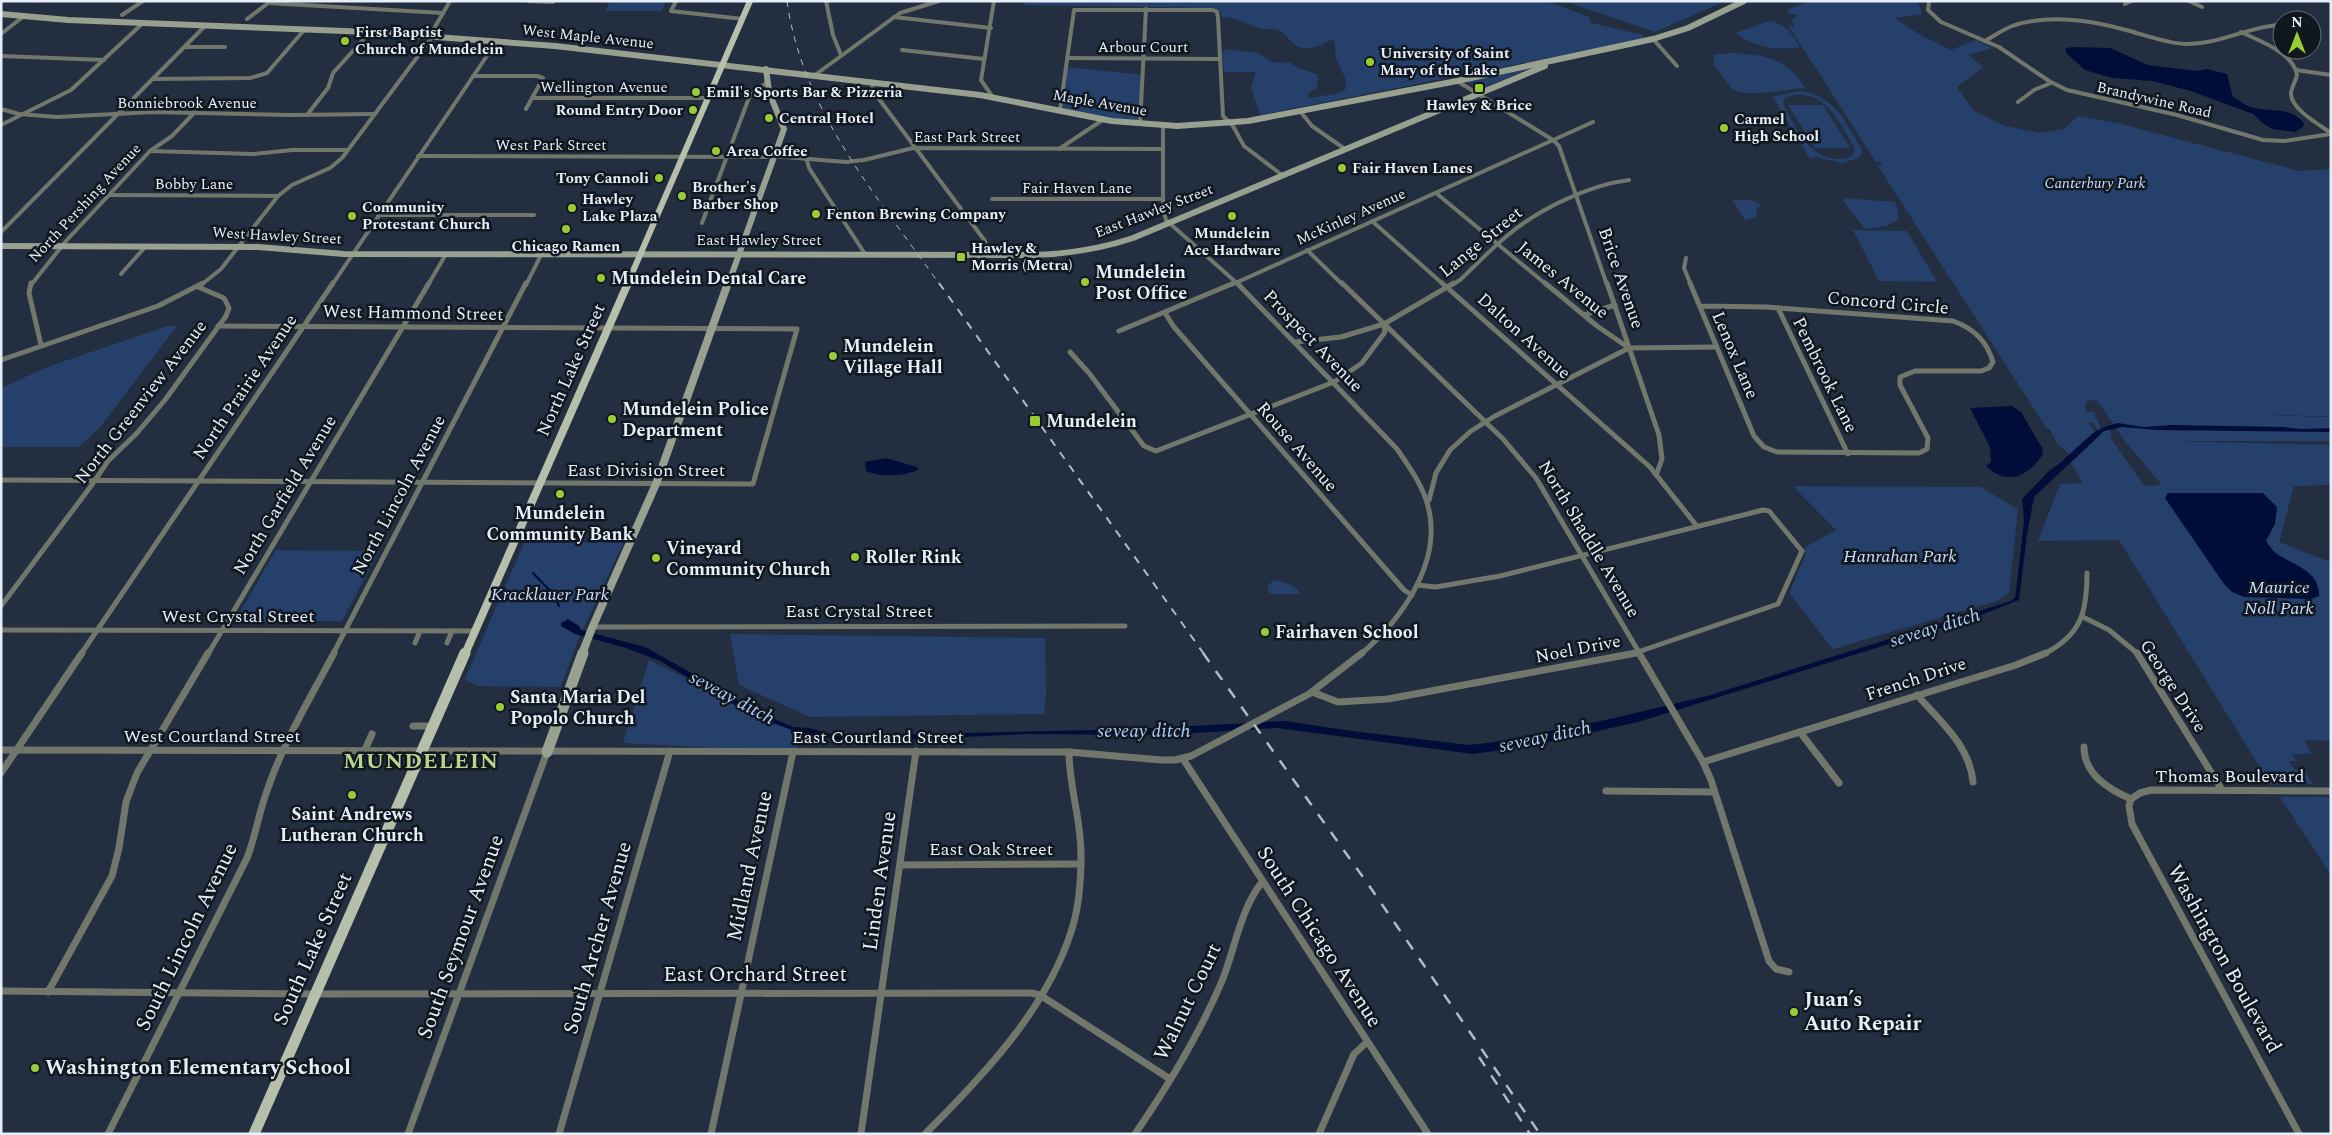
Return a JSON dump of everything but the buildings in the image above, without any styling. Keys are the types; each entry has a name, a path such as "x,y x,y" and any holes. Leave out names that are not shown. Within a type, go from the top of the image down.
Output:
{"main road":[{"name":"North Lake Street","path":"422,752 750,1"},
{"path":"1559,59 1653,39 1688,28 1744,1"},
{"name":"West Maple Avenue","path":"1,14 143,23 431,36"},
{"name":"East Hawley Street","path":"641,253 866,254"},
{"name":"South Lake Street","path":"254,1134 422,752"}],"street":[{"path":"122,15 143,1"},
{"path":"1,360 158,306 198,286 221,269 278,196 292,185 330,168 348,150 431,36 450,1"},
{"path":"528,1 553,2"},
{"path":"676,1 671,12 743,19"},
{"path":"826,1 833,34 841,55"},
{"path":"815,75 894,17 913,8 939,1"},
{"path":"992,96 981,83 994,1"},
{"name":"Brandywine Road","path":"1929,1 1928,10 1939,20 2009,53 2051,83 2080,94 2177,115 2263,140 2284,141 2331,134"},
{"path":"2126,4 2131,1"},
{"path":"2189,1 2202,7"},
{"path":"247,19 270,2 443,13"},
{"path":"1060,110 1063,100 1073,12 1076,9 1210,9 1217,13 1222,110 1225,120 1233,126 1239,140 1249,150 1282,175"},
{"path":"1140,124 1146,9"},
{"path":"1,34 24,16"},
{"path":"894,17 991,28"},
{"path":"1985,41 2015,25 2039,21 2092,22 2114,26 2164,41 2184,44 2202,43 2240,32 2272,27"},
{"path":"1,125 71,90 143,23"},
{"path":"1,232 206,25"},
{"path":"153,78 250,78 262,76 305,29"},
{"path":"307,115 328,88 333,73 370,32"},
{"path":"2240,32 2282,55 2296,70 2297,78 2291,94 2293,102 2331,134"},
{"name":"West Maple Avenue","path":"431,36 723,64"},
{"path":"1653,39 1677,66"},
{"name":"North Prairie Avenue","path":"1,773 96,630 497,41"},
{"path":"185,47 225,47"},
{"path":"902,50 984,59"},
{"path":"1,56 104,60"},
{"name":"Arbour Court","path":"1068,58 1219,59"},
{"name":"Maple Avenue","path":"723,64 992,96 1104,119 1163,125 1229,123 1457,81 1559,59"},
{"name":"East Hawley Street","path":"866,254 1056,254 1084,251 1115,244 1559,59"},
{"path":"547,752 593,628 656,484 784,129 766,83 766,69"},
{"path":"2296,70 2331,75"},
{"name":"Wellington Avenue","path":"473,76 541,77 544,81 533,98"},
{"path":"870,81 876,95 985,241 988,254"},
{"path":"1457,81 1553,140"},
{"path":"702,223 750,95 766,83"},
{"path":"2018,102 2034,90 2051,83"},
{"path":"526,109 533,98"},
{"name":"Wellington Avenue","path":"533,98 708,98"},
{"name":"Bonniebrook Avenue","path":"1,109 25,114 117,115 195,112 307,115 374,114"},
{"path":"1300,111 1312,126 1345,149"},
{"name":"North Pershing Avenue","path":"41,345 29,293 32,281 150,151 172,136 195,112"},
{"path":"1059,149 1104,119"},
{"name":"McKinley Avenue","path":"1119,332 1143,320 1165,313 1237,282 1593,122"},
{"path":"1163,125 1163,199 1164,215 1168,222"},
{"name":"Brice Avenue","path":"1553,140 1559,146 1659,437 1663,455 1660,469 1656,474"},
{"name":"East Park Street","path":"684,155 806,157 846,162 864,160 917,148 1163,149"},
{"path":"150,151 253,154 292,150 348,150"},
{"name":"West Park Street","path":"418,156 684,155"},
{"path":"806,157 809,168 866,254"},
{"name":"Lange Street","path":"1295,342 1341,337 1384,324 1448,288 1474,269 1498,244 1528,221 1576,195 1614,182 1629,180"},
{"name":"James Avenue","path":"1436,193 1584,315 1629,348"},
{"name":"Bobby Lane","path":"109,195 278,196"},
{"name":"Fair Haven Lane","path":"992,199 1163,199"},
{"path":"378,215 534,215"},
{"name":"Dalton Avenue","path":"1372,221 1656,474"},
{"name":"Prospect Avenue","path":"1168,222 1237,282 1405,458 1418,478 1428,502 1430,544 1417,585 1400,614 1340,672 1312,692 1200,753 1183,759"},
{"name":"West Hawley Street","path":"1,246 239,246 352,254 641,253"},
{"path":"121,274 146,246"},
{"name":"North Shaddle Avenue","path":"1307,250 1485,421 1536,478 1703,762 1769,961 1776,969 1789,972"},
{"name":"North Lincoln Avenue","path":"284,751 542,253"},
{"name":"North Garfield Avenue","path":"48,992 112,876 120,848 126,802 137,773 446,254"},
{"name":"Lenox Lane","path":"1686,258 1684,268 1754,436 1761,445 1776,452"},
{"name":"North Greenview Avenue","path":"1,606 107,460 138,432 153,414 226,316 229,308 224,298 198,286"},
{"path":"1584,315 1615,305"},
{"name":"Concord Circle","path":"1700,306 1778,308 1958,322 1977,333 1991,356 1992,365 1981,371 1915,371 1900,377 1900,385 1928,438 1929,444 1924,451 1910,454 1787,454 1776,452"},
{"name":"Pembrook Lane","path":"1778,308 1848,454"},
{"name":"Rouse Avenue","path":"1165,313 1174,327 1353,532 1404,590 1412,595"},
{"path":"1070,352 1089,373 1144,446 1156,451 1334,382 1362,363 1384,332 1384,324"},
{"name":"West Hammond Street","path":"218,326 797,329 753,484"},
{"path":"1428,502 1429,490 1441,463 1460,440 1485,421 1629,348 1716,346"},
{"path":"1417,585 1431,588 1457,584 1583,555 1696,526 1656,474"},
{"name":"East Division Street","path":"1,480 753,484"},
{"name":"Noel Drive","path":"1312,692 1338,702 1388,699 1630,655 1778,604 1802,551 1769,511 1763,510 1696,526"},
{"name":"French Drive","path":"1703,762 2053,650 2072,635 2083,617 2087,600 2087,573"},
{"name":"George Drive","path":"2083,617 2109,630 2138,654 2222,790"},
{"name":"East Crystal Street","path":"593,628 1125,626"},
{"name":"West Crystal Street","path":"1,630 475,631"},
{"path":"415,643 420,631"},
{"path":"447,643 452,631"},
{"path":"1917,695 1964,750 1974,771 1973,782"},
{"path":"413,726 433,726"},
{"path":"1800,732 1839,783"},
{"path":"364,752 372,734"},
{"path":"2084,747 2084,758 2097,778 2131,799"},
{"name":"West Courtland Street","path":"1,750 422,752"},
{"name":"South Lincoln Avenue","path":"108,1134 247,858 254,841 267,789 284,751"},
{"name":"East Courtland Street","path":"422,752 1069,752 1156,760 1183,759"},
{"name":"South Seymour Avenue","path":"408,1134 547,752"},
{"name":"South Archer Avenue","path":"559,1134 670,752"},
{"name":"Midland Avenue","path":"711,1134 793,752"},
{"name":"Linden Avenue","path":"861,1134 916,752"},
{"path":"925,1134 985,1069 1026,1017 1063,952 1074,923 1078,904 1081,843 1069,752"},
{"name":"South Chicago Avenue","path":"1183,759 1428,1134"},
{"name":"Thomas Boulevard","path":"2131,799 2140,793 2151,790 2331,791"},
{"path":"1606,791 1714,792"},
{"name":"Washington Boulevard","path":"2131,799 2129,806 2132,824 2299,1134"},
{"name":"East Oak Street","path":"900,865 1081,864"},
{"name":"Walnut Court","path":"1135,1134 1170,1080 1205,1016 1234,948 1254,892 1262,882"},
{"name":"East Orchard Street","path":"1,992 315,994 1020,992 1040,995 1170,1080"},
{"path":"1319,1134 1354,1054 1367,1042"}],"green space":[{"path":"610,1 666,1 661,11 605,11"},
{"name":"University of Saint Mary of the Lake","path":"1025,1 1546,1 1589,17 1591,23 1643,35 1644,39 1260,115 1251,87 1256,72 1224,72 1222,53 1226,49 1257,53 1273,62 1291,63 1298,68 1317,74 1319,80 1316,83 1318,87 1308,94 1310,98 1339,93 1346,89 1345,78 1336,58 1334,39 1306,49 1298,47 1278,30 1261,29 1238,20 1222,17 1220,11 1214,8 1025,5"},
{"path":"1564,1 1725,1 1655,32"},
{"path":"1808,1 1918,1 1922,14 1894,18 1922,36 1951,50 1976,40 1992,48 1968,55 1983,67 1957,87 1974,111 2005,126 2040,133 2064,129 2078,116 2121,124 2299,171 2331,169 2331,416 2238,415 2331,417 2331,441 2167,441 2331,445 2331,485 2294,486 2279,542 2330,562 2331,741 2304,740 2312,754 2292,754 2296,761 2289,761 2294,769 2303,769 2313,784 2271,785 2119,540 2038,541 2060,484 2083,483 2071,463 2104,431 2109,429 2112,434 2110,437 2143,484 2146,486 2162,485 2124,440 2097,400 2086,401 2085,408 2087,412 2094,412 2101,429 2098,430 2092,422 2088,423 2095,432 2069,454 2056,442 2050,429 2047,429 1878,166 1882,164 1881,162 1876,162 1788,25 1794,27 1792,20 1798,15 1787,13 1789,9"},
{"path":"1769,21 1784,27 1800,47 1766,47 1750,42 1736,33"},
{"path":"1731,53 1763,57 1782,64 1791,70 1805,88 1758,93 1734,90 1714,66 1714,55"},
{"path":"1537,65 1483,88 1478,88 1466,81"},
{"path":"1066,67 1143,75 1141,119 1135,121 1065,111 1062,105"},
{"path":"1798,91 1821,97 1843,118 1861,147 1862,152 1859,158 1841,163 1816,157 1810,159 1773,97","holes":["1793,95 1805,95 1815,98 1831,110 1854,147 1855,152 1852,156 1841,159 1828,157 1819,153 1804,140 1783,104 1785,98"]},
{"path":"1788,105 1823,105 1850,148 1815,148"},
{"path":"1845,198 1895,202 1898,220 1886,226 1865,229 1843,201"},
{"path":"1732,200 1751,200 1762,205 1757,209 1756,217 1745,220"},
{"path":"1853,230 1907,231 1937,282 1879,281"},
{"path":"168,326 177,326 100,427 79,447 1,447 1,388 50,366"},
{"name":"Hanrahan Park","path":"1793,486 1980,487 2018,509 2009,593 1997,601 1833,649 1789,593 1805,556 1804,548 1836,530"},
{"name":"Kracklauer Park","path":"624,542 577,642 561,687 476,686 465,679 524,543"},
{"path":"276,550 379,551 342,621 235,621"},
{"path":"1274,580 1292,585 1299,591 1299,594 1270,594 1267,586"},
{"path":"730,634 1045,638 1046,693 1044,714 810,717 739,685"},
{"path":"649,660 800,734 797,752 623,743"},
{"path":"2280,797 2331,797 2331,875"}],"water":[{"path":"2066,48 2110,48 2148,65 2197,71 2207,69 2227,74 2233,97 2252,107 2292,114 2303,122 2304,126 2295,132 2272,129 2253,114 2191,91 2152,81 2113,78 2085,70 2066,53"},
{"path":"2012,406 2021,412 2042,448 2043,454 2024,473 2010,477 2002,476 1986,466 1991,462 1990,447 1970,408"},
{"name":"seveay ditch","path":"2118,423 2143,427 2172,425 2302,429 2331,428 2331,432 2156,430 2122,427 2104,431 2034,497 2019,600 1976,617 1638,722 1536,745 1473,754 1277,728 1161,735 1029,734 898,740 838,740 792,730 762,719 727,701 660,661 626,648 575,634 561,626 561,623 568,619 579,626 581,630 645,647 717,687 751,709 793,727 809,728 845,738 877,735 1136,729 1284,721 1469,745 1495,742 1610,719 1707,696 2011,601 2015,597 2024,521 2022,499 2050,470 2093,433"},
{"path":"886,458 919,469 907,474 892,475 866,471 865,462"},
{"path":"2168,493 2263,493 2277,507 2275,524 2266,541 2276,553 2310,574 2318,587 2319,596 2311,599 2244,597 2232,592 2224,584 2165,498"}],"waterway":[{"path":"533,573 554,595 559,606"}],"railway":[{"path":"787,1 795,41 809,79 826,116 868,185 940,285"},
{"path":"939,283 1204,654"},
{"path":"1203,653 1370,887 1540,1134"},
{"path":"1479,1057 1530,1134"}],"place":[{"name":"First Baptist Church of Mundelein","path":"345,41"},
{"name":"University of Saint Mary of the Lake","path":"1370,62"},
{"name":"Hawley & Brice","path":"1479,88"},
{"name":"Emil's Sports Bar & Pizzeria","path":"696,92"},
{"name":"Round Entry Door","path":"693,110"},
{"name":"Central Hotel","path":"769,118"},
{"name":"Carmel High School","path":"1724,128"},
{"name":"Area Coffee","path":"716,151"},
{"name":"Fair Haven Lanes","path":"1342,168"},
{"name":"Tony Cannoli","path":"659,178"},
{"name":"Brother's Barber Shop","path":"682,196"},
{"name":"Hawley Lake Plaza","path":"572,208"},
{"name":"Fenton Brewing Company","path":"816,214"},
{"name":"Community Protestant Church","path":"352,216"},
{"name":"Mundelein Ace Hardware","path":"1232,216"},
{"name":"Chicago Ramen","path":"566,229"},
{"name":"Hawley & Morris (Metra)","path":"961,257"},
{"name":"Mundelein Dental Care","path":"601,278"},
{"name":"Mundelein Post Office","path":"1085,282"},
{"name":"Mundelein Village Hall","path":"833,356"},
{"name":"Mundelein Police Department","path":"612,419"},
{"name":"Mundelein","path":"1035,421"},
{"name":"Mundelein Community Bank","path":"560,494"},
{"name":"Roller Rink","path":"855,557"},
{"name":"Vineyard Community Church","path":"656,558"},
{"name":"Fairhaven School","path":"1265,632"},
{"name":"Santa Maria Del Popolo Church","path":"500,707"},
{"name":"Saint Andrews Lutheran Church","path":"352,795"},
{"name":"Juan’s Auto Repair","path":"1794,1012"},
{"name":"Washington Elementary School","path":"35,1068"}],"district":[{"name":"MUNDELEIN","path":"421,761"}],"park label":[{"name":"Canterbury Park","path":"2095,183"},
{"name":"Maurice Noll Park","path":"2279,597"}]}
